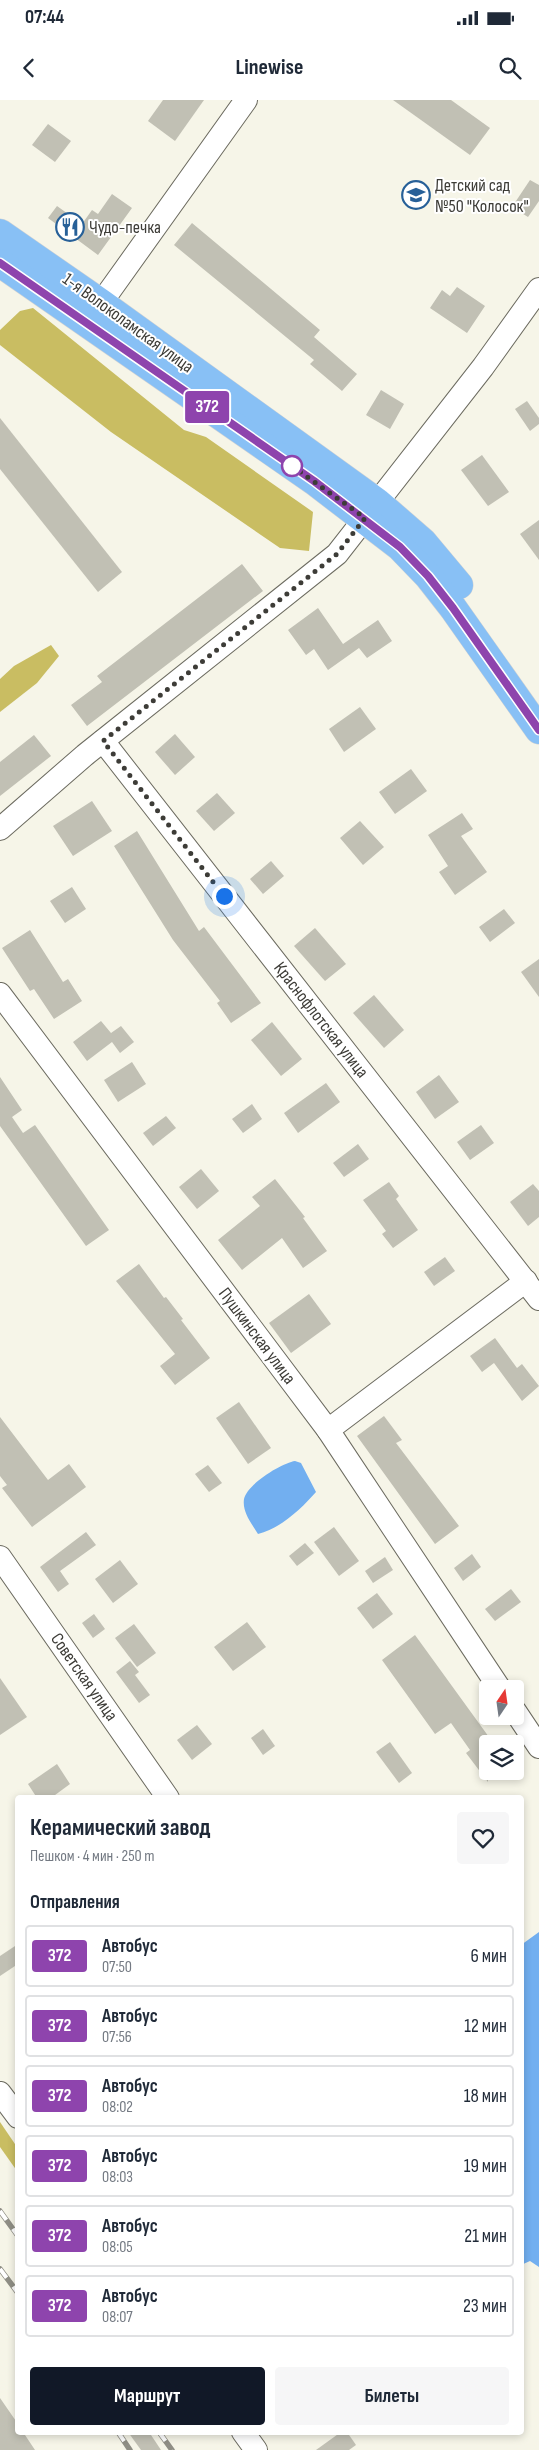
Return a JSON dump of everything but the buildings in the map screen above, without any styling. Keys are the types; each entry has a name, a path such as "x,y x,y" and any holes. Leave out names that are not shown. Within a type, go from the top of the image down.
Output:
{"main road":[{"name":"1-я Волоколамская улица","path":"0,233 101,303 371,510 400,547 428,576 485,652 539,730"},
{"name":"1-я Волоколамская улица","path":"0,263 314,481 412,532 443,564 499,638 539,696"}],"street":[{"path":"101,303 246,100"},
{"path":"0,829 103,741 337,554 483,368 539,289"},
{"name":"Краснофлотская улица","path":"103,741 539,1299"},
{"name":"Пушкинская улица","path":"0,994 328,1430 494,1680"},
{"path":"328,1430 526,1281"},
{"name":"Советская улица","path":"0,1557 166,1795"},
{"path":"524,1725 539,1748"},
{"path":"0,2093 15,2114"},
{"path":"245,2435 256,2450"}],"shaded area":[{"path":"33,308 184,430 206,437 313,512 309,551 280,548 111,432 0,345 0,330 20,311"},
{"path":"51,645 59,656 37,683 0,712 0,679 14,666"},
{"path":"0,2122 15,2144 15,2168 0,2147"}],"water":[{"path":"295,1461 301,1463 316,1492 304,1505 282,1523 258,1534 244,1509 244,1499 247,1493 251,1487 266,1475"},
{"path":"539,1932 539,2267 530,2261 524,2264 524,1943"}],"railway":[{"path":"0,2211 15,2232"},
{"path":"0,2269 15,2289"},
{"path":"120,2435 130,2450"},
{"path":"161,2435 172,2450"}],"bus line":[{"name":"372","path":"0,263 314,481 365,518 400,547 428,576 453,608 539,730"}],"place":[{"name":"Детский сад №50 \"Колосок\"","path":"416,195"},
{"name":"Чудо-печка","path":"70,227"}],"route":[{"path":"224,896 103,741 337,554 365,518 292,466"}]}
